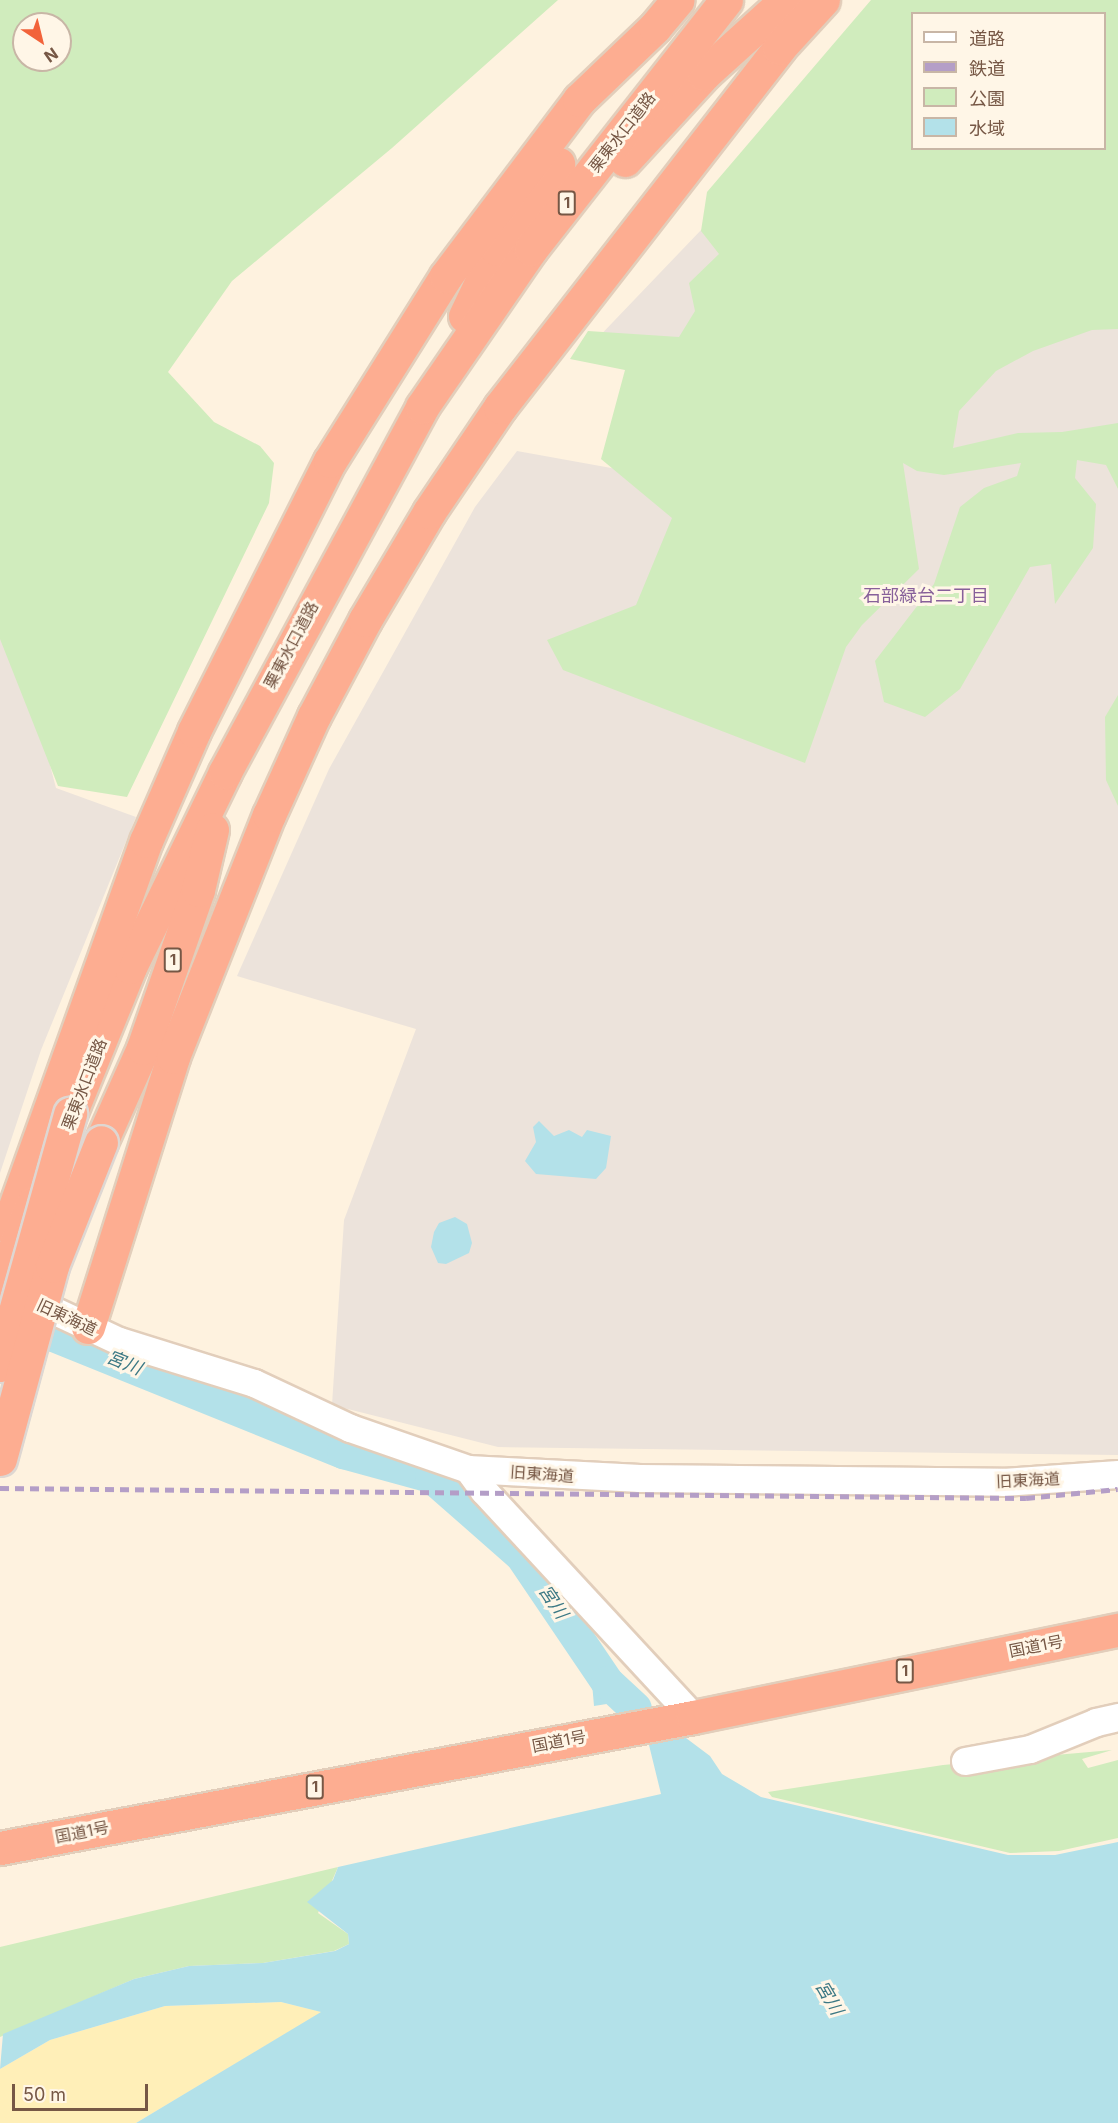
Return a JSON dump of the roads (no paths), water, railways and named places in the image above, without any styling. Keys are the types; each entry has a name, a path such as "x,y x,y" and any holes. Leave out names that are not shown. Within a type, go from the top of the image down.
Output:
{"highway":[{"path":"422,407 497,249 655,27 678,0"},
{"name":"栗東水口道路","path":"0,1365 70,1114 130,967 225,772 422,407 531,249 726,0"},
{"path":"422,407 601,186 704,74 786,0"},
{"path":"88,1327 173,1057 269,815 314,716 364,620 429,512 500,407 779,48 823,0"},
{"path":"0,1250 146,841 194,731 330,461 453,267 579,100 655,27"},
{"name":"1","path":"0,1459 52,1266 101,1142 143,1048 198,890 225,772"},
{"name":"1","path":"0,1284 70,1114"},
{"name":"国道1号","path":"0,1848 684,1718 1118,1630"}],"street":[{"name":"旧東海道","path":"0,1293 13,1291 119,1341 254,1383 350,1428 468,1469 640,1478 981,1482 1118,1474"},
{"path":"468,1469 483,1491 684,1718"},
{"path":"965,1761 1030,1749 1096,1722 1118,1717"}],"water":[{"path":"539,1121 554,1136 569,1130 582,1137 587,1130 611,1136 606,1168 596,1179 536,1174 525,1161 536,1142 533,1127"},
{"path":"455,1217 467,1224 472,1243 469,1253 446,1264 438,1263 431,1247 434,1232 439,1223"},
{"path":"608,1672 646,1708 710,1756 722,1774 761,1797 1008,1855 1055,1855 1118,1842 1118,2123 136,2123 321,2012 281,2002 165,2006 50,2040 0,2069 3,2034 134,1979 189,1966 263,1963 335,1951 349,1944 348,1934 307,1902 333,1880 338,1867 661,1794 649,1745 613,1703 594,1706 592,1683"}],"waterway":[{"name":"宮川","path":"8,1325 53,1335 343,1452 431,1476 521,1555 607,1682 635,1708"}],"railway":[{"path":"0,1488 1026,1498 1118,1489"}],"district":[{"name":"石部緑台二丁目","path":"926,596"}]}
